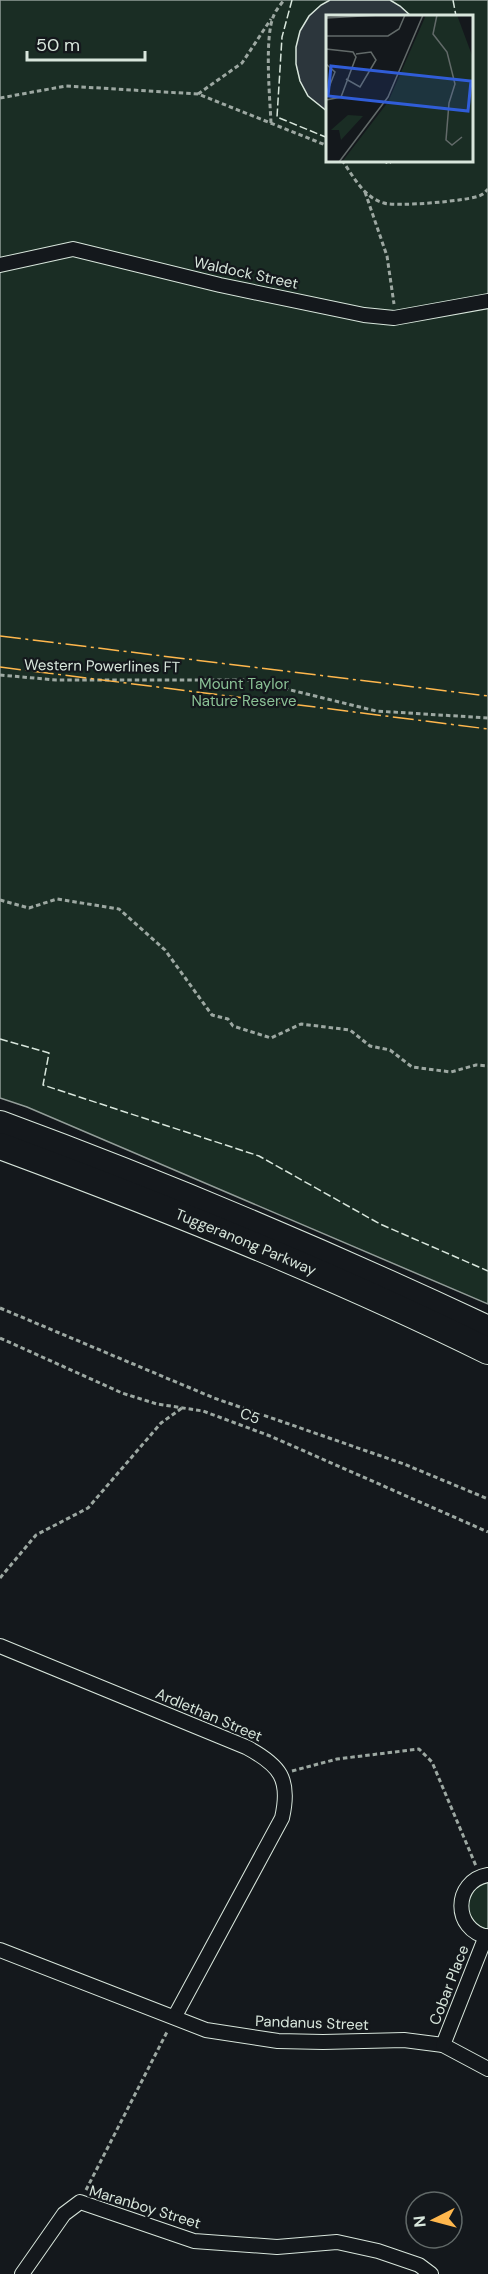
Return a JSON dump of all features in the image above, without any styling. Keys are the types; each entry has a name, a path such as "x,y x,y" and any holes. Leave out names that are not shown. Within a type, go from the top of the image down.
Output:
{"highway":[{"name":"Tuggeranong Parkway","path":"0,1124 109,1164 234,1215 378,1277 488,1329"},
{"name":"Tuggeranong Parkway","path":"0,1146 88,1178 254,1246 408,1313 488,1351"}],"street":[{"name":"Waldock Street","path":"0,265 73,249 220,285 364,315 394,318 488,301"},
{"name":"Ardlethan Street","path":"0,1646 246,1747 270,1761 281,1774"},
{"path":"175,2016 282,1818 286,1786 281,1774"},
{"name":"Cobar Place","path":"443,2045 487,1936 469,1927 460,1908 466,1887 484,1875"},
{"name":"Pandanus Street","path":"0,1950 175,2016 206,2030 278,2041 404,2040 443,2045 488,2069"},
{"name":"Maranboy Street","path":"22,2274 64,2214 80,2202 194,2241 278,2247 336,2242 378,2251 418,2265 431,2274"}],"path":[{"path":"198,94 242,63 284,0"},
{"path":"271,123 268,65 273,17"},
{"path":"0,98 66,86 198,94 326,146"},
{"path":"343,162 364,192 387,256 394,318"},
{"path":"364,192 384,203 414,204 480,196 488,189"},
{"name":"Western Powerlines FT","path":"0,675 56,680 250,680 376,711 488,718"},
{"path":"0,900 29,908 57,898 118,909 165,950 212,1016 228,1019 233,1026 271,1038 301,1024 351,1030 370,1046 390,1050 412,1067 451,1072 476,1065 488,1066"},
{"path":"0,1308 214,1398 404,1464 488,1499"},
{"name":"C5","path":"0,1338 123,1393 156,1404 203,1412 270,1436 488,1532"},
{"path":"0,1578 36,1535 88,1508 161,1423 182,1408"},
{"path":"281,1774 337,1759 419,1749 432,1762 484,1875"},
{"path":"80,2202 175,2016"}],"green space":[{"name":"Mount Taylor Nature Reserve","path":"0,0 488,0 488,1304 27,1107 0,1098"},
{"path":"488,1881 488,1930 476,1925 467,1911 472,1892 478,1885"}],"building":[{"path":"330,0 390,0 410,15 326,15 326,110 308,96 300,81 296,64 296,47 300,31 309,16"}],"fence":[{"path":"292,0 282,37 277,117 326,137"},
{"path":"453,0 456,15"},
{"path":"384,162 389,164 392,162"},
{"path":"0,1039 49,1053 43,1085 259,1156 380,1224 488,1271"}],"power":[{"path":"0,636 488,696"},
{"path":"0,667 488,729"}]}
